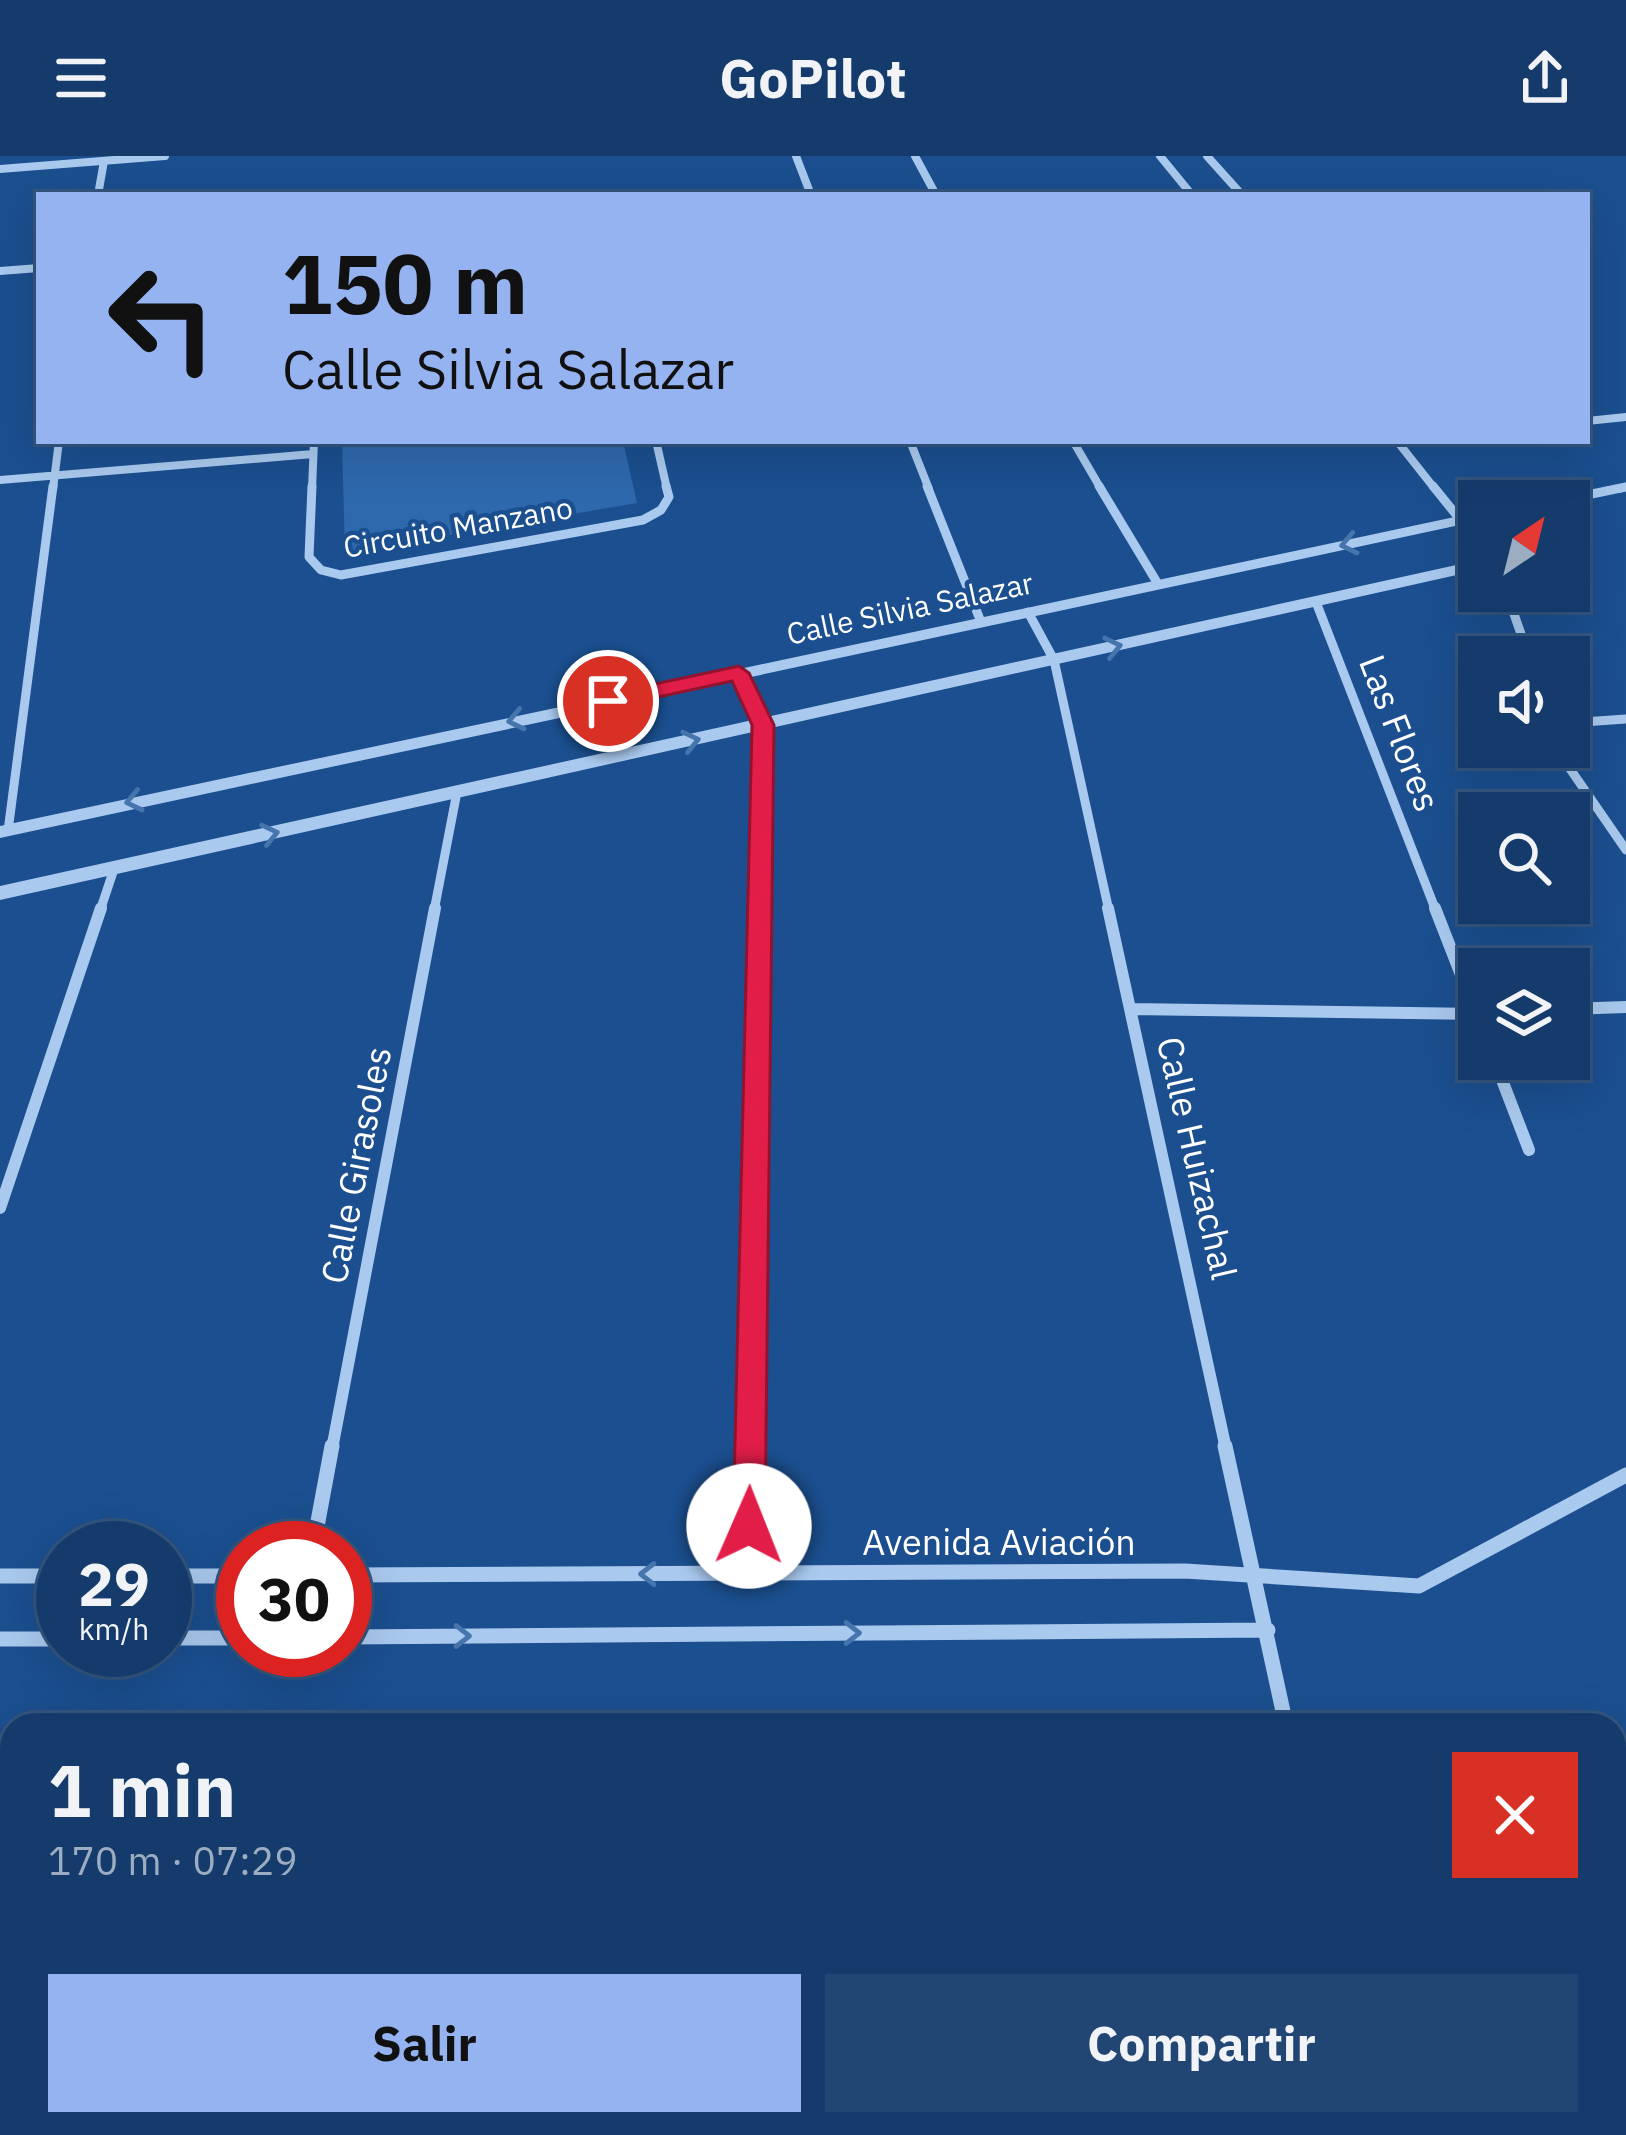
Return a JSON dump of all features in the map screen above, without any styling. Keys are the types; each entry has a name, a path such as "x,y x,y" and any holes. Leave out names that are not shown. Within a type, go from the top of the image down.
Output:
{"street":[{"path":"0,169 165,156"},
{"path":"796,156 810,192"},
{"path":"915,156 934,192"},
{"path":"1160,156 1190,192"},
{"path":"1207,156 1239,192"},
{"path":"99,192 104,161"},
{"path":"0,271 36,268"},
{"path":"1590,421 1626,417"},
{"path":"4,831 59,444"},
{"name":"Circuito Manzano","path":"314,444 310,561 329,573 353,575 652,516 667,505 669,496 657,444"},
{"path":"911,444 981,622"},
{"path":"1075,444 1157,584"},
{"path":"1400,444 1458,504"},
{"path":"0,480 313,454"},
{"path":"1590,495 1626,488"},
{"name":"Calle Silvia Salazar","path":"4,831 1458,521"},
{"path":"0,893 1458,571"},
{"name":"Las Flores","path":"1316,602 1458,965"},
{"name":"Calle Huizachal","path":"1028,612 1054,660 1284,1713"},
{"path":"739,673 763,725 748,1574"},
{"path":"1590,722 1626,719"},
{"path":"1569,768 1626,850"},
{"name":"Calle Girasoles","path":"318,1521 457,793"},
{"path":"0,1208 114,869"},
{"path":"1590,1008 1626,1006"},
{"path":"1130,1009 1458,1016"},
{"path":"1502,1080 1529,1150"},
{"name":"Avenida Aviación","path":"372,1575 1256,1572 1419,1586 1626,1475"},
{"path":"0,1576 36,1576"},
{"path":"372,1637 1268,1630"},
{"path":"0,1639 36,1639"}],"shaded area":[{"path":"342,444 624,444 637,503 345,553"}],"route":[{"path":"608,701 739,673 763,725 749,1526"}]}
